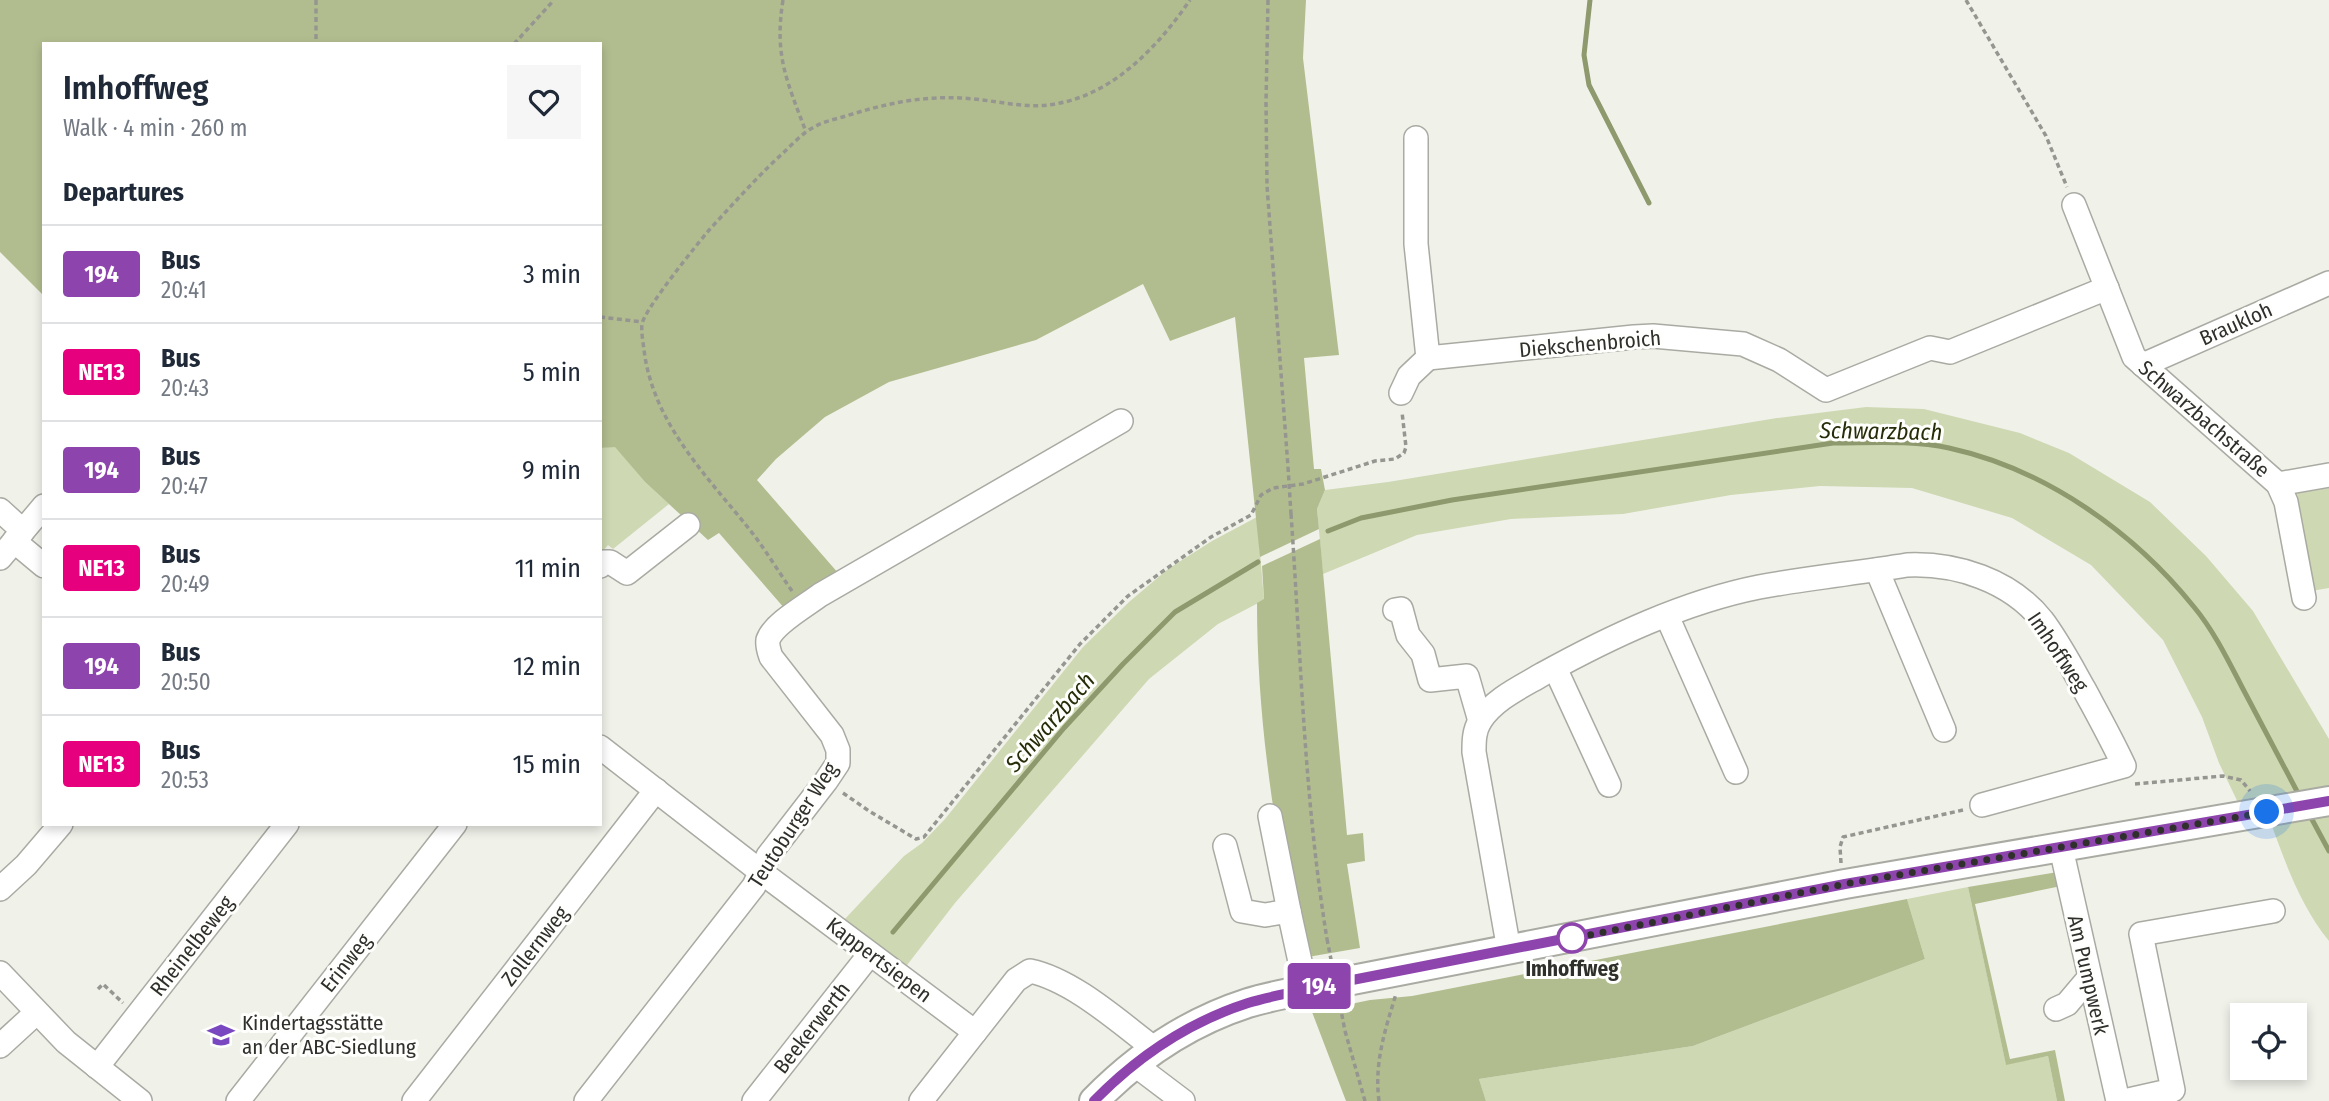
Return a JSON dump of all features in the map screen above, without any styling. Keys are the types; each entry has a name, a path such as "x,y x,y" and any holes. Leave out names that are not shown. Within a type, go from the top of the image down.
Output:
{"main road":[{"path":"1094,1101 1144,1056 1198,1024 1248,1003 1306,989 1845,884 2329,801"}],"street":[{"path":"1401,393 1409,376 1428,358 1416,244 1416,138"},
{"name":"Schwarzbachstraße","path":"2074,205 2134,357 2278,484 2286,502 2304,598"},
{"name":"Braukloh","path":"2143,365 2329,283"},
{"name":"Diekschenbroich","path":"1428,358 1634,337 1700,339 1743,344 1779,360 1826,390 1930,348 1950,352 2107,288"},
{"name":"Teutoburger Weg","path":"586,1101 754,887 768,856 838,763 838,750 832,735 771,657 768,647 771,635 784,621 857,574 1122,421"},
{"path":"2278,484 2329,475"},
{"path":"12,543 42,508"},
{"path":"0,510 12,543 42,565"},
{"path":"602,564 610,562 627,573 688,525"},
{"name":"Imhoffweg","path":"1480,721 1498,701 1555,668 1611,639 1667,616 1758,587 1928,564 1958,569 1982,577 2023,602 2041,619 2069,661 2127,775"},
{"path":"1877,570 1944,730"},
{"path":"1395,610 1401,608 1408,635 1423,654 1430,680 1467,676 1480,721 1475,731 1474,752 1509,950"},
{"path":"1667,616 1736,772"},
{"path":"1555,668 1609,785"},
{"name":"Kappertsiepen","path":"602,749 975,1032"},
{"path":"1982,805 2127,775"},
{"name":"Zollernweg","path":"414,1101 656,790"},
{"path":"1270,816 1306,989"},
{"path":"0,889 26,865 59,826"},
{"name":"Rheinelbeweg","path":"97,1068 285,826"},
{"name":"Erinweg","path":"238,1101 453,826"},
{"path":"1225,846 1242,911 1258,915 1289,911"},
{"name":"Am Pumpwerk","path":"2061,848 2118,1101"},
{"path":"2124,1101 2173,1090 2141,934 2273,911"},
{"name":"Beekerwerth","path":"754,1101 870,954"},
{"path":"921,1101 1016,980 1030,971 1046,974 1066,985 1144,1056 1183,1101"},
{"path":"0,973 36,1013 97,1068 140,1101"},
{"path":"2056,1009 2067,1004 2089,978"},
{"path":"0,1045 36,1013"}],"path":[{"path":"316,0 316,42"},
{"path":"516,42 554,0"},
{"path":"783,0 779,48 806,132"},
{"path":"804,607 751,531 691,456 661,410 646,363 642,322 702,239 753,181 817,125 886,104 922,98 960,98 1031,106 1060,104 1104,85 1127,69 1153,47 1190,0"},
{"path":"1268,0 1267,186 1309,777 1327,939 1345,1031 1365,1101"},
{"path":"1966,0 2046,136 2074,205"},
{"path":"602,317 642,322"},
{"path":"826,781 916,839 925,836 1080,644 1128,596 1211,537 1251,515 1261,495 1273,488 1303,484 1375,461 1395,459 1404,453 1406,447 1401,393"},
{"path":"2127,775 2231,776 2250,788 2262,813"},
{"path":"1845,884 1839,855 1843,837 1982,805"},
{"path":"1379,1101 1376,1080 1381,1044 1404,970"},
{"path":"98,989 103,984 137,1016"}],"green space":[{"path":"0,0 1306,0 1303,58 1339,355 1304,358 1314,469 1321,469 1325,490 1317,509 1319,529 1260,557 1235,317 1170,341 1143,284 1036,340 889,382 825,417 776,459 757,480 839,574 785,609 719,533 708,540 645,482 615,447 602,448 602,42 42,42 42,294 0,252"},
{"path":"1866,407 1924,409 2020,433 2069,453 2150,502 2206,556 2253,611 2329,739 2329,941 2301,896 2268,815 2243,813 2219,763 2202,717 2163,640 2091,565 2012,518 1912,488 1820,486 1731,495 1623,514 1511,519 1417,535 1323,574 1317,509 1325,490 1777,418"},
{"path":"615,446 645,482 669,504 613,549 608,545 602,552 602,448"},
{"path":"2329,488 2329,588 2311,591 2297,493"},
{"path":"1257,517 1264,600 1218,624 1149,679 955,903 904,969 843,921 904,856 922,843 945,819 1083,647 1129,602 1168,569"},
{"path":"1320,539 1347,835 1363,833 1365,861 1347,864 1360,948 1302,958 1269,781 1259,679 1257,603 1264,599 1262,566"},
{"path":"2064,871 2066,885 1975,904 2010,1059 2055,1050 2065,1101 2057,1101 2048,1056 2006,1065 1968,887"},
{"path":"1968,887 2006,1064 2048,1056 2057,1101 1486,1101 1479,1079 1693,1046 1925,959 1907,899"},
{"path":"1907,899 1925,959 1693,1046 1479,1079 1486,1101 1346,1101 1312,1012 1370,1000 1412,996"}],"waterway":[{"path":"1590,0 1584,55 1589,85 1649,203"},
{"name":"Schwarzbach","path":"1328,531 1361,518 1452,500 1833,443 1906,443 1949,448 1985,458 2053,487 2115,529 2170,579 2215,636 2300,797"},
{"name":"Schwarzbach","path":"893,932 1064,728 1123,664 1175,612 1258,562"},
{"name":"Schwarzbach","path":"2308,812 2329,851"}],"bus line":[{"name":"194","path":"1094,1101 1134,1064 1155,1049 1198,1024 1248,1003 1306,989 1845,884 2329,801"}],"place":[{"name":"Imhoffweg","path":"1572,938"},
{"name":"Kindertagsstätte an der ABC-Siedlung","path":"221,1035"}],"route":[{"path":"1572,938 1569,939 1845,884 2267,812"}]}
